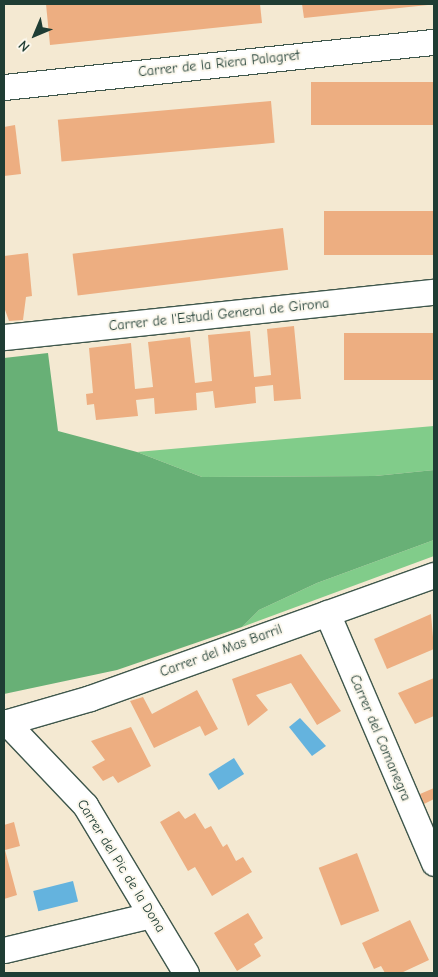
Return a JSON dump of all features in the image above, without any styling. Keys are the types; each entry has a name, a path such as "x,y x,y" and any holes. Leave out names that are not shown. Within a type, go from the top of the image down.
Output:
{"street":[{"name":"Carrer de la Riera Palagret","path":"4,87 434,42"},
{"name":"Carrer de l'Estudi General de Girona","path":"4,337 434,292"},
{"name":"Carrer del Mas Barril","path":"5,722 90,698 434,575"},
{"name":"Carrer del Comanegra","path":"327,613 434,863"},
{"name":"Carrer del Pic de la Dona","path":"5,722 85,805 186,973"},
{"path":"4,950 151,915"}],"green space":[{"path":"48,353 58,431 137,452 202,477 375,476 434,470 434,540 317,583 259,610 242,627 117,670 4,694 4,358"},
{"path":"434,426 434,470 375,476 202,477 137,452"},
{"path":"434,540 434,556 242,627 259,610 317,583"}],"water":[{"path":"300,718 326,746 312,756 289,727"},
{"path":"234,758 244,774 219,790 209,774"},
{"path":"73,881 78,901 38,911 33,891"}],"building":[{"path":"46,4 260,4 262,23 50,45"},
{"path":"302,4 428,4 428,5 304,18"},
{"path":"311,82 434,82 434,125 311,125"},
{"path":"271,101 275,143 61,161 58,120"},
{"path":"15,125 21,174 4,176 4,127"},
{"path":"324,211 434,211 434,255 324,255"},
{"path":"283,228 288,270 78,296 73,254"},
{"path":"28,253 32,296 26,297 23,320 9,321 4,307 4,256"},
{"path":"294,326 301,399 274,401 273,385 255,387 256,403 215,408 213,391 196,393 197,410 155,414 154,398 136,400 138,416 96,420 94,404 87,405 86,394 93,393 89,348 131,343 135,389 153,387 148,342 190,337 195,383 212,381 208,335 250,331 254,377 271,375 267,329"},
{"path":"344,333 434,333 434,380 344,380"},
{"path":"431,614 434,649 387,669 374,639"},
{"path":"301,654 341,711 317,725 291,683 256,695 268,710 248,726 232,679"},
{"path":"434,678 434,716 415,724 398,693"},
{"path":"197,690 218,729 205,736 200,726 154,748 130,701 143,697 152,714"},
{"path":"131,727 151,766 118,783 113,776 103,781 92,767 105,760 91,741"},
{"path":"434,788 434,799 424,804 420,794"},
{"path":"179,811 185,819 195,813 205,829 211,826 223,847 227,844 236,861 243,857 252,872 212,896 195,867 188,871 160,822"},
{"path":"14,822 20,846 5,850 17,895 4,899 4,825"},
{"path":"357,853 379,911 341,926 319,868"},
{"path":"248,913 263,938 254,944 261,956 237,971 214,933"},
{"path":"410,920 429,960 401,973 385,973 381,966 374,969 362,943"}]}
